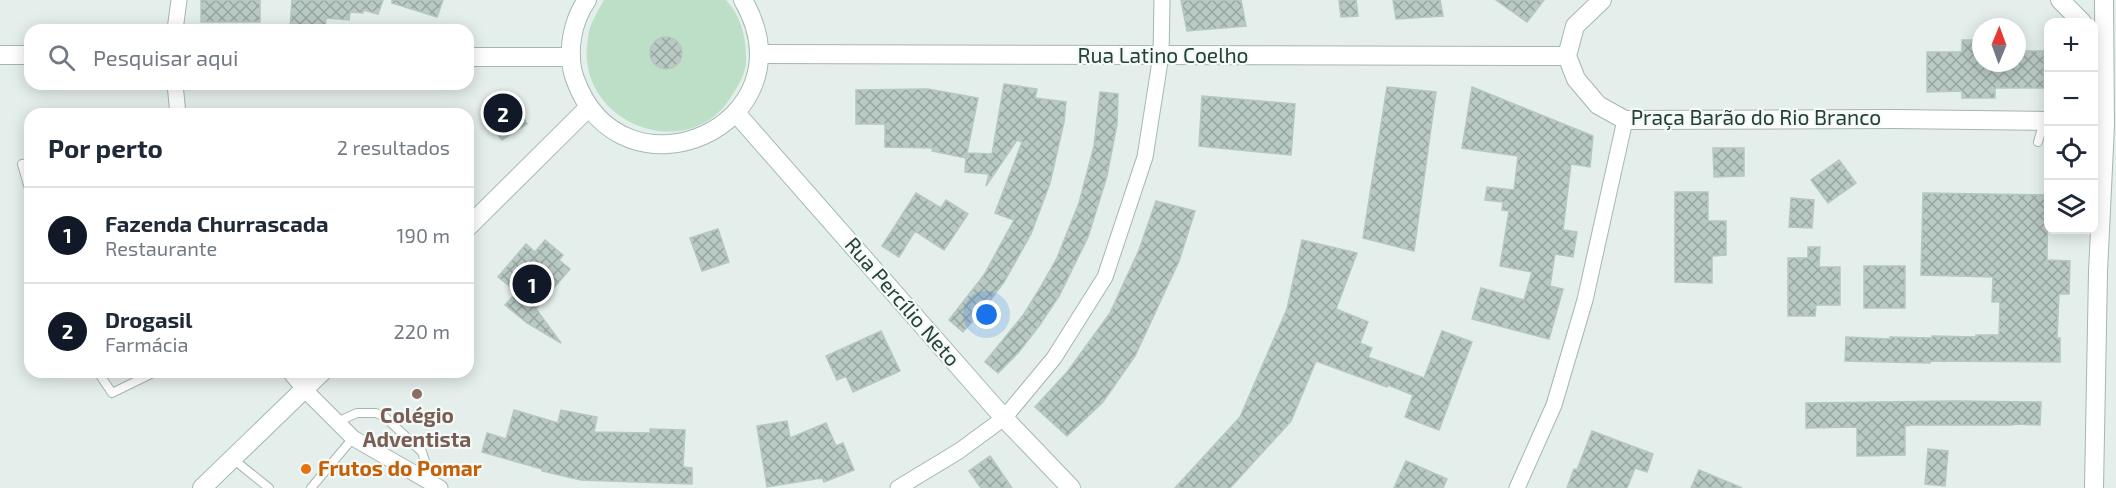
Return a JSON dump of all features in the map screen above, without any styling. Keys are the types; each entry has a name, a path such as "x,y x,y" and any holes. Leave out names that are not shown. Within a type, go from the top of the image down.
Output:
{"street":[{"path":"176,24 179,0"},
{"path":"587,0 576,21 572,39 571,57 580,92 589,107 606,124 626,137 649,144 673,145 696,140 718,129 736,113 753,86 759,54 755,24 743,0"},
{"path":"898,488 959,451 1004,418 1054,358 1105,277 1145,157 1161,55 1162,0"},
{"path":"1567,56 1575,26 1602,0"},
{"path":"2060,0 2078,18"},
{"path":"2094,488 2099,124 2105,62 2104,0"},
{"path":"2098,47 2105,62 2098,79"},
{"name":"Rua Latino Coelho","path":"759,54 1567,56"},
{"path":"0,55 24,55"},
{"name":"Praça Barão do Rio Branco","path":"1567,56 1576,79 1598,105 1625,120 1894,123 2044,120"},
{"path":"474,57 571,57"},
{"path":"176,90 177,108"},
{"path":"474,221 589,107"},
{"name":"Rua Percílio Neto","path":"736,113 1004,418 1071,488"},
{"path":"1517,488 1554,405 1586,300 1625,120"},
{"path":"295,378 353,438 436,486"},
{"path":"202,488 316,378"}],"lane":[{"path":"2038,142 2045,126"},
{"path":"102,378 112,393 143,378"},
{"path":"337,422 357,412 376,413 385,417 422,452 436,486"},
{"path":"310,488 353,438"},
{"path":"233,459 269,488"}],"green space":[{"path":"604,0 726,0 740,22 746,55 744,73 729,100 710,119 687,129 663,131 639,126 617,114 600,96 589,73 587,46 589,32"}],"building":[{"path":"201,0 260,0 260,22 201,22"},
{"path":"292,0 383,0 378,14 363,10 363,13 350,12 349,20 326,18 326,24 290,24"},
{"path":"392,0 443,0 437,17 392,3"},
{"path":"1181,0 1241,0 1246,26 1187,31"},
{"path":"1339,0 1356,0 1358,16 1341,17"},
{"path":"1393,0 1440,0 1443,16 1396,19"},
{"path":"1496,0 1544,0 1527,22"},
{"path":"666,37 678,41 682,53 678,65 666,69 654,65 650,53 654,41"},
{"path":"1962,40 1972,40 1972,72 2026,72 2026,51 2044,51 2044,88 1995,88 1995,98 1962,98 1962,91 1927,92 1927,52 1962,52"},
{"path":"1004,84 1037,89 1035,98 1066,102 1064,122 1050,183 1031,234 1004,282 963,332 949,320 984,275 1014,220 995,213 1022,142 1017,140 986,186 989,174 965,172 966,158 932,151 933,148 885,147 885,124 856,124 856,90 928,89 978,98 967,153 992,154"},
{"path":"1387,87 1436,92 1414,251 1363,238"},
{"path":"1472,87 1593,136 1590,167 1571,164 1563,230 1577,232 1573,257 1555,254 1550,286 1563,289 1549,339 1472,319 1481,288 1524,300 1532,272 1500,266 1509,211 1502,210 1503,202 1485,200 1487,187 1514,190 1518,156 1462,148"},
{"path":"1100,92 1118,94 1117,124 1107,176 1088,237 1059,296 1018,353 998,373 985,362 1024,314 1040,288 1057,258 1079,203 1094,146"},
{"path":"1202,96 1295,104 1291,155 1199,146"},
{"path":"513,97 527,124 502,140 486,121 484,105"},
{"path":"1713,148 1744,148 1744,176 1714,177"},
{"path":"1839,160 1856,183 1828,203 1811,180"},
{"path":"1675,192 1708,192 1708,221 1726,221 1726,255 1712,256 1712,283 1675,282"},
{"path":"916,193 941,208 946,200 968,214 944,250 915,231 899,257 882,246"},
{"path":"1923,193 2044,195 2047,260 2070,261 2069,294 2059,294 2057,338 2060,338 2060,362 1845,361 1846,337 1890,339 1890,337 1999,335 2000,302 1992,302 1993,277 1921,275"},
{"path":"1791,198 1814,200 1812,228 1789,227"},
{"path":"1156,201 1195,211 1179,261 1135,356 1103,402 1067,436 1035,407 1068,371 1110,313 1139,250"},
{"path":"718,229 729,262 702,271 690,238"},
{"path":"545,240 563,255 559,260 570,269 536,309 561,343 527,323 505,305 517,292 498,277 526,244 535,252"},
{"path":"1302,240 1357,253 1336,309 1368,322 1360,343 1372,348 1368,357 1424,378 1442,331 1472,342 1439,430 1405,417 1413,395 1316,361 1291,421 1230,488 1175,488 1240,417 1287,309"},
{"path":"1808,247 1820,247 1819,267 1840,267 1840,305 1816,305 1815,316 1788,316 1788,258 1808,258"},
{"path":"1864,266 1905,266 1905,308 1864,308"},
{"path":"881,331 900,371 853,392 846,376 837,380 826,356"},
{"path":"2041,402 2040,425 1905,426 1905,455 1857,456 1857,427 1806,428 1806,403"},
{"path":"514,410 558,423 561,410 597,417 594,432 650,433 650,429 685,430 683,467 692,468 692,484 581,480 542,471 542,469 482,452 487,433 506,439"},
{"path":"787,421 790,438 826,423 836,446 843,443 854,470 824,482 822,478 767,487 757,426"},
{"path":"1592,431 1653,454 1647,472 1635,468 1627,488 1567,488 1574,469 1577,470"},
{"path":"1928,449 1948,451 1945,486 1925,484"},
{"path":"990,456 1012,488 981,488 969,471"},
{"path":"1406,461 1447,479 1443,488 1394,488"},
{"path":"1699,470 1742,488 1691,488"}],"place":[{"name":"Drogasil","path":"503,113"},
{"name":"Fazenda Churrascada","path":"532,284"},
{"name":"Colégio Adventista","path":"417,394"},
{"name":"Frutos do Pomar","path":"306,469"}]}
